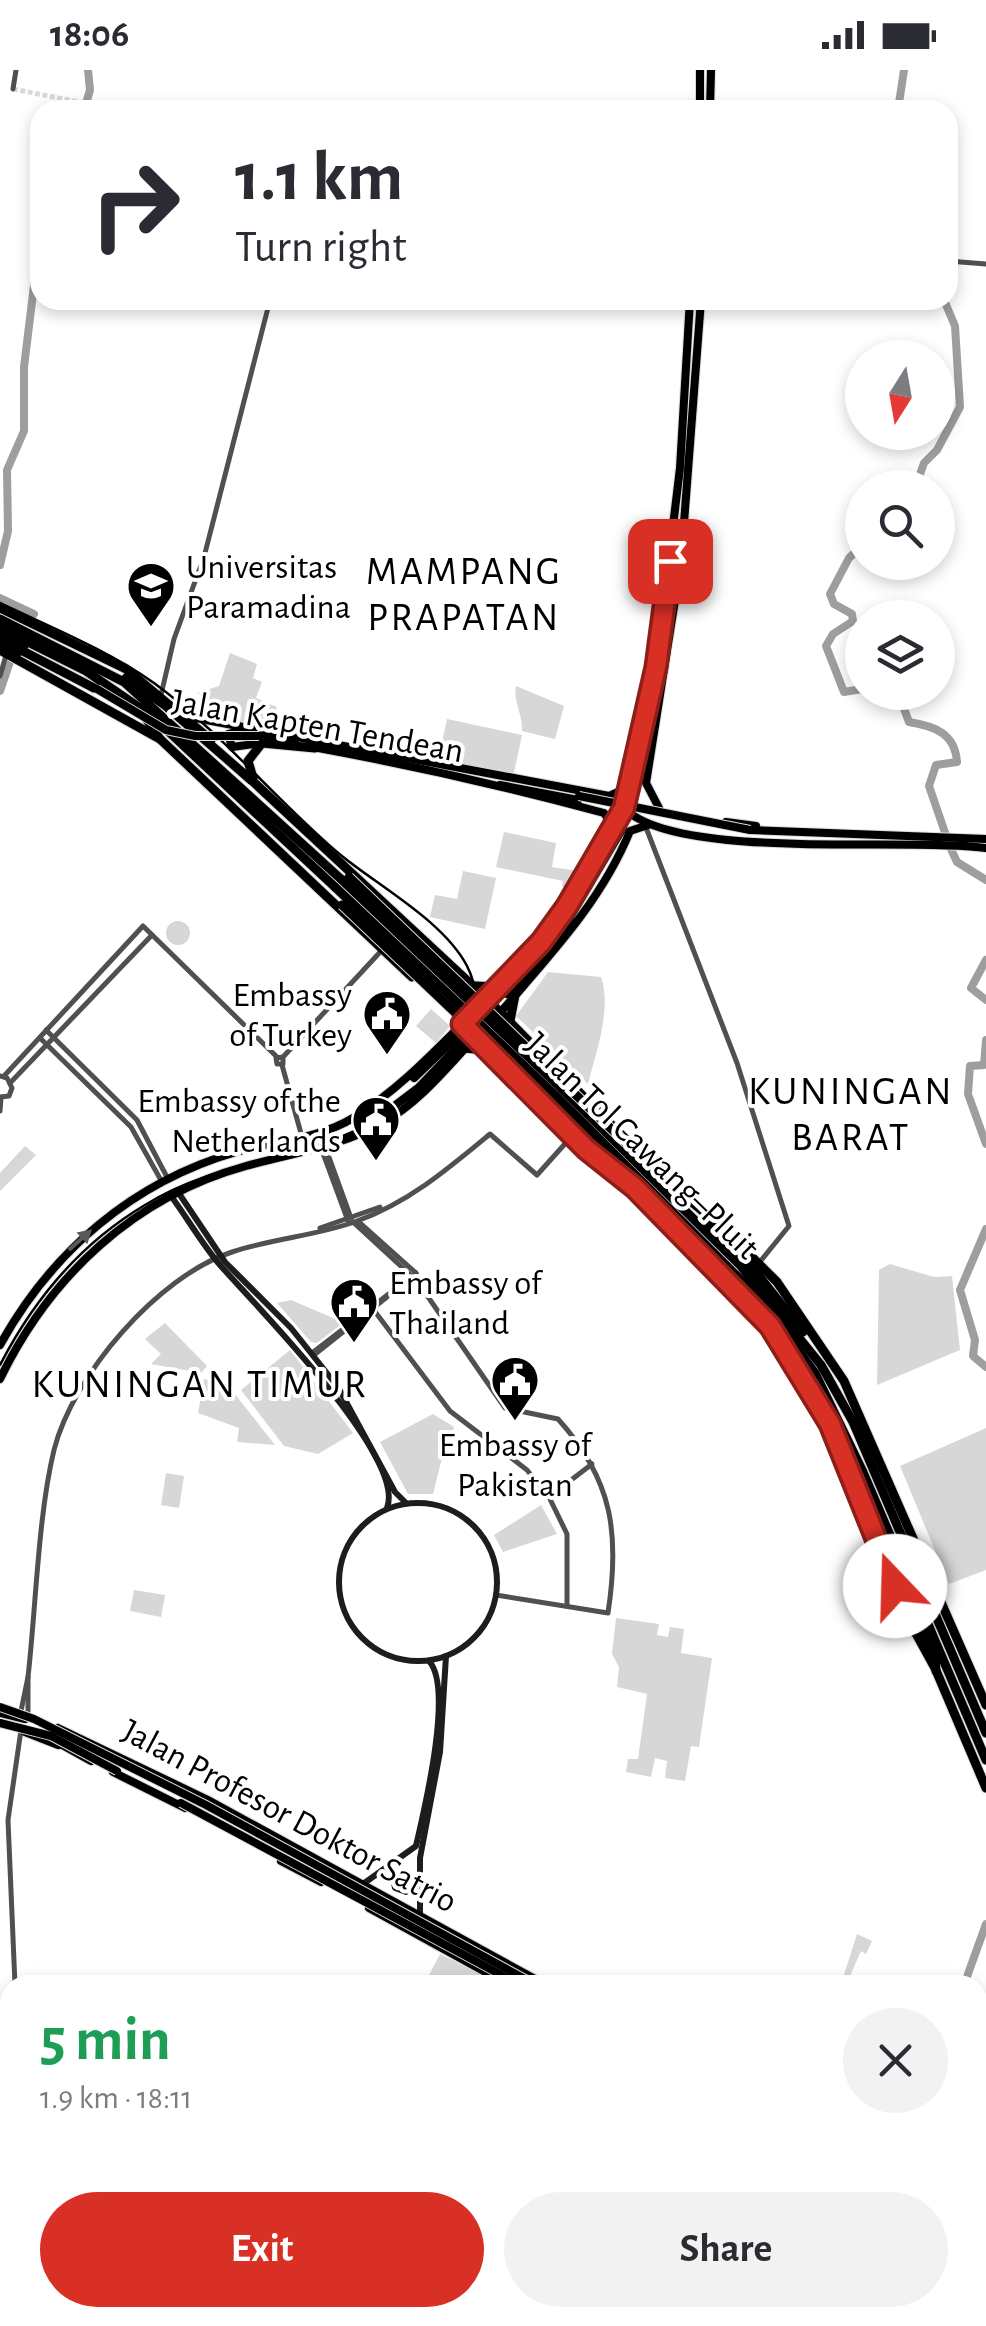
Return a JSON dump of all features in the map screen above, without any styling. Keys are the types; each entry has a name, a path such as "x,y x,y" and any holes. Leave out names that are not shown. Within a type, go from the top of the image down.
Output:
{"highway":[{"path":"0,608 126,669 185,716 501,1012 655,1169"},
{"name":"Jalan Tol Cawang–Pluit","path":"0,619 110,672 160,711 342,881 548,1094 734,1271 815,1373 878,1507 986,1760"},
{"name":"Jalan Tol Cawang–Pluit","path":"0,628 86,670 154,716 342,881"},
{"path":"1,644 96,689"},
{"path":"1,644 117,696 148,720 160,739"},
{"path":"1,644 160,739 402,968 464,1037 490,1053 516,1079 548,1094"},
{"path":"110,672 149,692 254,783"},
{"path":"254,783 248,760 262,743 315,748"},
{"path":"328,854 342,881 759,1263 813,1330 844,1381 986,1705"},
{"path":"322,890 548,1094 748,1303 790,1354 847,1460 907,1617 936,1671 986,1788"},
{"path":"402,968 422,966 430,945"},
{"path":"473,986 505,992 510,1021"},
{"path":"491,1022 510,1051 516,1079"},
{"path":"516,1079 522,1056 544,1055"},
{"path":"561,1071 537,1072 532,1080 548,1094 572,1136 635,1188"},
{"name":"Jalan Tol Cawang–Pluit","path":"548,1094 740,1265 822,1365 868,1454 986,1733"},
{"path":"704,1216 792,1315 822,1365"},
{"path":"878,1507 888,1545 935,1656 936,1671"}],"main road":[{"path":"700,70 700,100"},
{"path":"710,100 711,70"},
{"path":"631,789 638,797 646,784 680,468 689,310"},
{"path":"604,814 614,812 631,789 660,669 690,481 700,310"},
{"name":"Jalan Kapten Tendean","path":"96,689 166,730 282,740 796,831"},
{"name":"Jalan Kapten Tendean","path":"185,716 306,736 578,798 814,842"},
{"path":"253,729 230,732 229,743 238,749 262,743"},
{"name":"Jalan Kapten Tendean","path":"484,778 510,793 604,814"},
{"path":"604,814 620,827 648,825 646,814 657,808 646,784"},
{"path":"0,1379 52,1295 113,1232 174,1194 235,1169 323,1147 401,1111 464,1037 487,999 505,992 569,933 606,870 620,827 623,793 631,789"},
{"name":"Jalan Kapten Tendean","path":"621,803 648,825 739,841 954,843 986,848"},
{"path":"0,1344 38,1285 82,1238 165,1180 238,1151 302,1136 357,1116 464,1037 491,1022 501,1012 505,992 620,827"},
{"path":"505,992 560,927 620,827"},
{"name":"Jalan Kapten Tendean","path":"750,832 940,838 954,843 986,837"},
{"path":"174,1194 218,1258 332,1392 384,1482 390,1495 387,1509"},
{"path":"218,1258 313,1354 368,1436 395,1492 407,1504"},
{"path":"38,1285 49,1286 52,1295"},
{"path":"407,1504 434,1505 469,1522 494,1560 496,1594 478,1633 447,1655 428,1660 398,1658 374,1648 354,1629 339,1594 340,1564 348,1543 367,1521 387,1509 407,1504"},
{"path":"420,1914 421,1848 441,1745 443,1662 447,1655"},
{"path":"362,1884 392,1868 416,1846 438,1712 436,1669 428,1660"},
{"path":"0,1715 24,1713 68,1731"},
{"path":"0,1715 21,1730 63,1747"},
{"path":"0,1715 34,1719 206,1805 523,1975"},
{"path":"0,1715 51,1736 504,1975"},
{"name":"Jalan Profesor Doktor Satrio","path":"0,1715 68,1731 256,1826 525,1975"},
{"name":"Jalan Profesor Doktor Satrio","path":"0,1715 39,1731 492,1975"},
{"path":"246,1842 255,1845 262,1834 256,1826"},
{"path":"392,1868 390,1878 400,1891 411,1891 420,1884"}],"street":[{"path":"13,89 16,70"},
{"path":"958,262 986,264"},
{"path":"161,696 174,639 204,557 267,310"},
{"path":"0,676 1,644"},
{"path":"648,825 737,1063 789,1226 759,1263"},
{"path":"10,1083 1,1075 143,926 281,1060 302,1136"},
{"path":"0,1110 1,1098 10,1094 10,1083 152,935"},
{"path":"281,1060 382,950"},
{"path":"46,1030 138,1120 165,1180"},
{"path":"40,1038 132,1127 165,1180"},
{"path":"24,1713 54,1452 61,1429 126,1325 218,1258 352,1221 405,1197 490,1134 536,1175 572,1136"},
{"path":"323,1147 352,1221 414,1277 504,1408 558,1419 592,1464 612,1516 616,1542 608,1612 496,1594"},
{"path":"313,1354 414,1277"},
{"path":"371,1307 445,1406 471,1431 527,1470 549,1497 568,1534 567,1606"},
{"path":"549,1497 592,1464"},
{"path":"15,1975 8,1820 21,1730"}],"shaded area":[{"path":"230,653 257,664 253,678 262,682 256,698 277,707 272,729 199,714 203,696 197,693 219,686"},
{"path":"516,686 564,706 555,739 522,731"},
{"path":"447,719 522,735 513,777 438,761"},
{"path":"504,832 556,843 552,867 584,872 572,892 562,886 563,881 496,867"},
{"path":"463,871 496,878 485,929 430,917 435,895 457,899"},
{"path":"173,921 183,921 190,933 183,945 173,945 166,938 166,928"},
{"path":"548,972 601,977 604,1017 588,1084 516,1016"},
{"path":"431,1009 450,1026 436,1043 416,1026"},
{"path":"25,1146 36,1155 0,1191 0,1173"},
{"path":"890,1264 934,1277 952,1276 960,1350 877,1385 879,1270"},
{"path":"291,1300 343,1323 317,1343 311,1342 277,1303"},
{"path":"165,1323 207,1366 201,1373 151,1364 161,1354 145,1339"},
{"path":"290,1350 353,1433 318,1454 284,1446 241,1390"},
{"path":"204,1379 227,1384 275,1445 237,1442 239,1428 198,1413"},
{"path":"433,1414 454,1427 452,1438 447,1438 433,1494 408,1494 380,1442"},
{"path":"986,1428 986,1570 949,1584 900,1466"},
{"path":"166,1473 184,1476 179,1508 161,1505"},
{"path":"541,1505 557,1534 503,1552 494,1535"},
{"path":"134,1590 165,1595 161,1617 130,1611"},
{"path":"616,1618 659,1624 657,1635 668,1637 670,1627 684,1629 681,1653 712,1658 699,1747 691,1746 685,1781 665,1778 667,1761 655,1758 651,1777 626,1772 628,1759 638,1759 647,1694 617,1687 619,1667 612,1654"},
{"path":"857,1934 872,1941 866,1954 861,1951 850,1975 844,1975"},
{"path":"440,1954 483,1975 429,1975"}],"waterway":[{"path":"87,100 88,70"},
{"path":"900,100 904,70"},
{"path":"0,565 8,531 7,470 24,431 24,367 31,310"},
{"path":"921,470 960,407 955,326 948,310"},
{"path":"845,566 830,594 834,604 845,610"},
{"path":"0,598 34,614"},
{"path":"845,626 833,634 826,646 845,692"},
{"path":"0,691 11,659"},
{"path":"904,710 909,722 935,729 952,744 957,762 936,765 929,786 957,862 986,880"},
{"path":"986,960 971,988 986,1000"},
{"path":"986,1040 984,1065 970,1066 968,1094 986,1144"},
{"path":"986,1229 960,1290 975,1340 973,1356 986,1367"},
{"path":"968,1975 986,1924"}],"tunnel":[{"path":"13,89 69,100"},
{"path":"623,828 636,791"},
{"path":"489,1004 503,989"}],"tram line":[{"path":"0,603 117,660 179,702 337,852 442,933 467,966 475,993 472,1019 461,1044 444,1067 398,1107 350,1133 196,1180 145,1205 100,1237 61,1274 0,1365"}],"place":[{"name":"Universitas Paramadina","path":"151,628"},
{"name":"Embassy of Turkey","path":"387,1056"},
{"name":"Embassy of the Netherlands","path":"376,1162"},
{"name":"Embassy of Thailand","path":"354,1344"},
{"name":"Embassy of Pakistan","path":"515,1422"}],"district":[{"name":"MAMPANG PRAPATAN","path":"464,593"},
{"name":"KUNINGAN BARAT","path":"851,1113"},
{"name":"KUNINGAN TIMUR","path":"200,1383"}],"route":[{"path":"670,561 656,667 624,808 602,852 541,942 462,1024 586,1149 635,1188 770,1326 830,1424 895,1586"}]}
